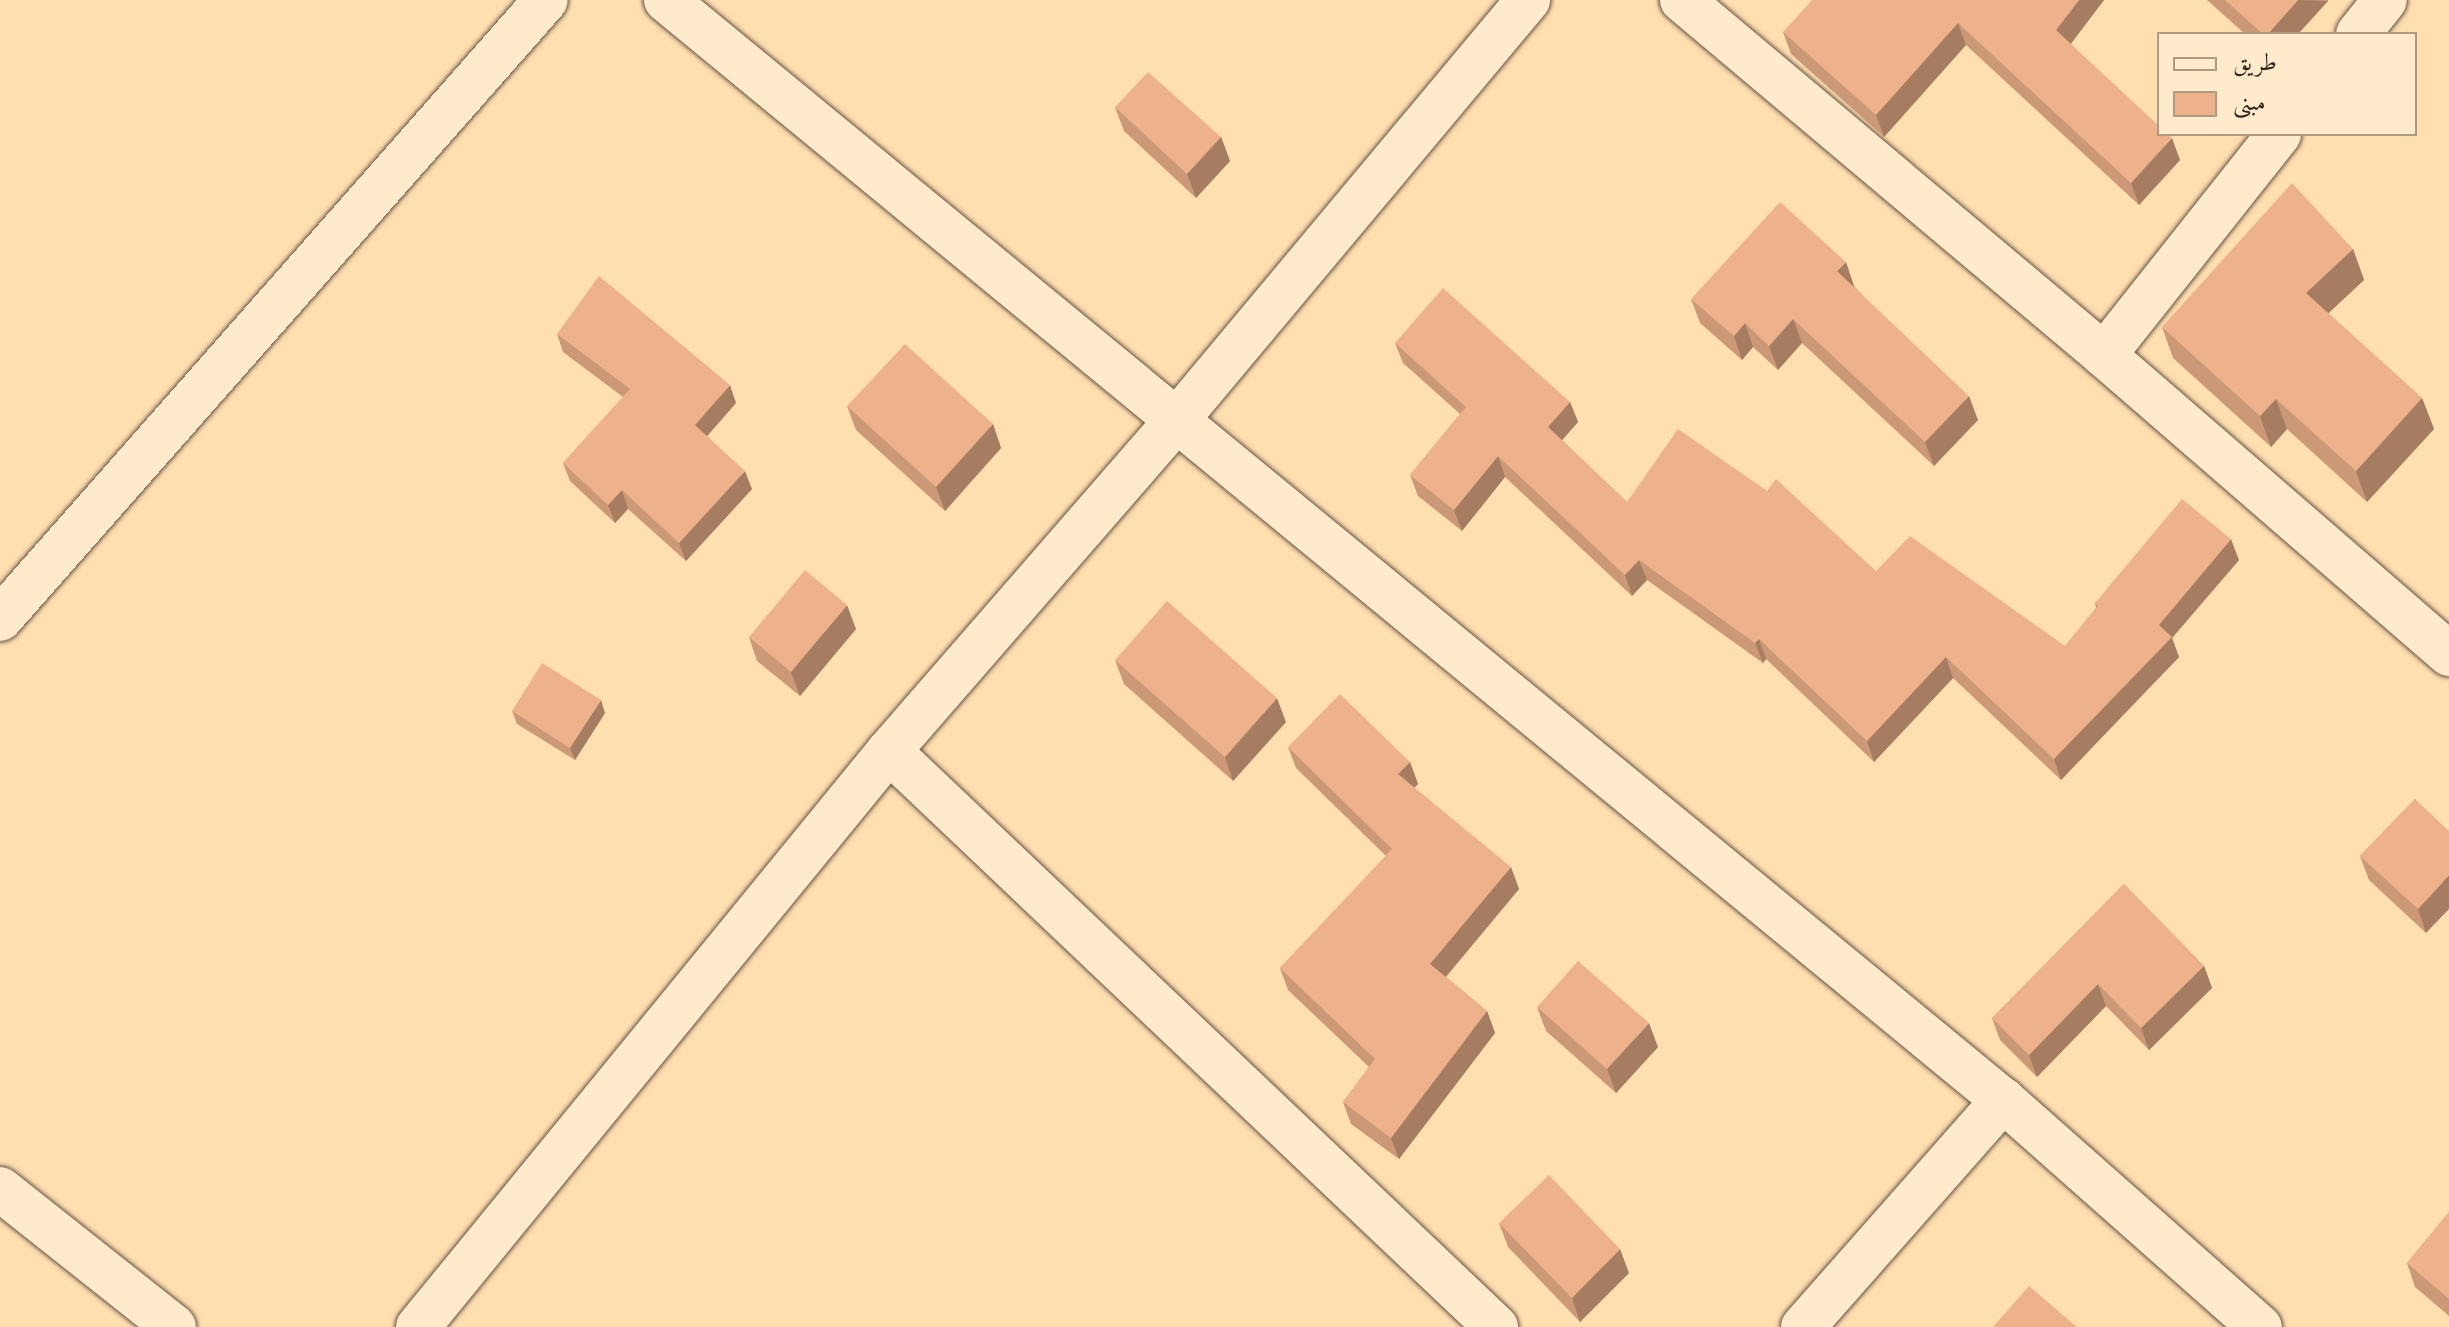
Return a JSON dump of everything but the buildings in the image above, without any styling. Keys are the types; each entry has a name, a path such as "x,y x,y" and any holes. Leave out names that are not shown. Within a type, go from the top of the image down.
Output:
{"street":[{"path":"0,619 546,0"},
{"path":"418,1327 889,751 1176,421 1528,0"},
{"path":"1682,0 2104,355 2449,654"},
{"path":"2360,32 2385,0"},
{"path":"686,6 1176,421 2003,1100 2260,1327"},
{"path":"2104,355 2277,136"},
{"path":"889,751 1496,1327"},
{"path":"1803,1327 2003,1100"},
{"path":"0,1189 174,1327"}]}
